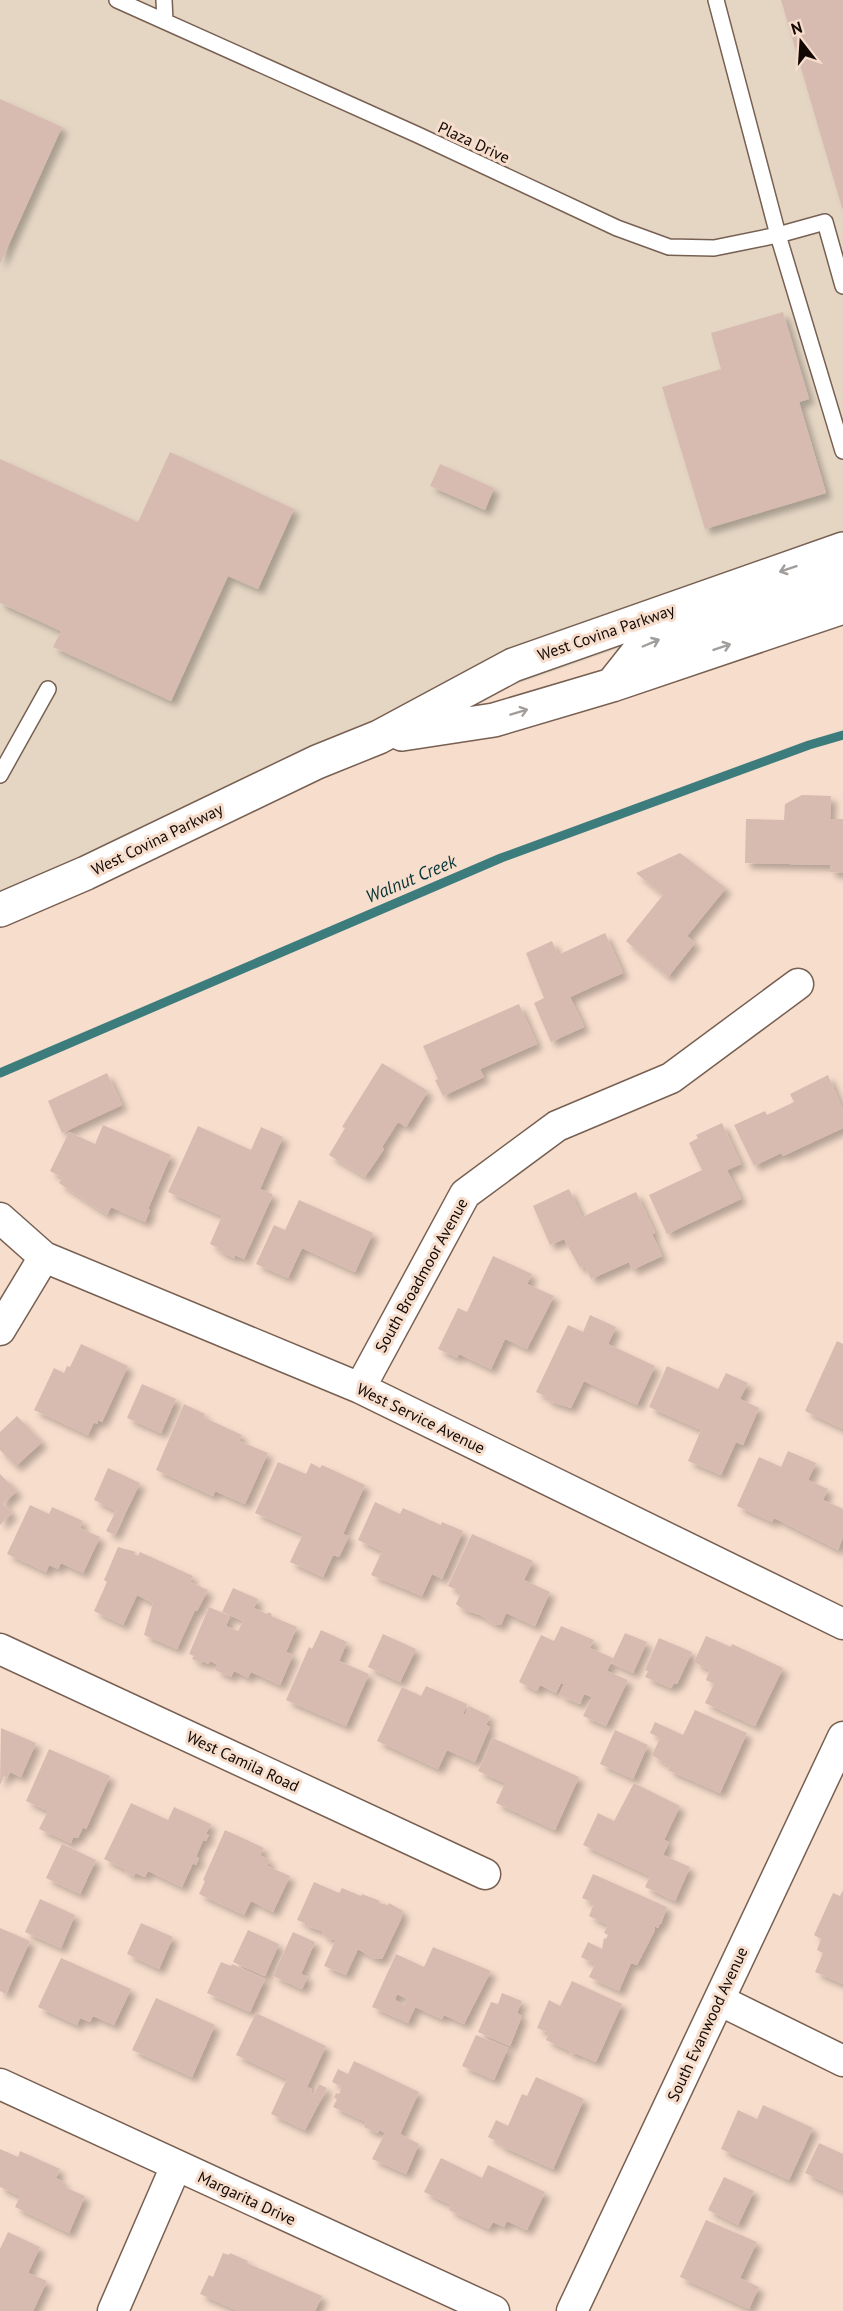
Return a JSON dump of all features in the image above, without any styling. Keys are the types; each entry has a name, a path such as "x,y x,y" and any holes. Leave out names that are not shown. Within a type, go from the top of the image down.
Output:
{"street":[{"name":"West Covina Parkway","path":"0,910 86,873 317,762 379,737 513,665 843,549"},
{"path":"612,685 643,646 843,574"},
{"name":"West Covina Parkway","path":"379,737 494,720 612,685 843,607"},
{"path":"431,730 488,702 513,665"},
{"name":"South Broadmoor Avenue","path":"360,1388 465,1194 556,1126 671,1078 798,984"},
{"name":"West Service Avenue","path":"0,1218 44,1257 360,1388 843,1624"},
{"path":"0,1330 44,1257"},
{"name":"West Camila Road","path":"0,1649 485,1874"},
{"name":"South Evanwood Avenue","path":"572,2311 843,1737"},
{"path":"719,2000 843,2061"},
{"name":"Margarita Drive","path":"0,2084 494,2311"},
{"path":"113,2311 176,2166"}],"lane":[{"name":"Plaza Drive","path":"117,0 418,135 609,224 669,247 714,248 778,235 825,222 843,286"},
{"path":"164,0 165,21"},
{"path":"716,0 778,235 843,451"},
{"path":"0,775 48,689"}],"shaded area":[{"path":"0,0 843,0 843,570 503,689 0,910"}],"building":[{"path":"781,0 843,0 843,208 842,208"},
{"path":"0,99 62,127 0,264"},
{"path":"783,312 809,399 799,402 826,493 705,529 662,387 721,369 711,333"},
{"path":"170,452 294,509 258,589 228,576 171,701 53,647 61,631 0,603 0,459 138,522"},
{"path":"440,464 494,488 485,510 430,486"},
{"path":"802,795 831,796 830,819 843,819 843,873 830,872 831,865 745,863 746,819 784,820 785,804"},
{"path":"680,853 726,888 687,936 695,943 668,977 626,941 663,895 636,873"},
{"path":"605,933 623,973 570,997 584,1027 551,1042 534,1003 544,998 526,953 552,941 558,955"},
{"path":"519,1004 537,1044 480,1069 484,1077 443,1096 423,1046"},
{"path":"382,1063 428,1091 406,1127 398,1122 382,1147 384,1149 365,1177 329,1155 345,1128 342,1127"},
{"path":"107,1073 122,1105 62,1133 48,1101"},
{"path":"828,1075 843,1110 843,1128 783,1156 781,1153 754,1166 734,1125 765,1111 767,1115 794,1102 790,1094"},
{"path":"722,1123 741,1164 727,1170 741,1199 667,1234 649,1195 702,1170 689,1143 698,1138 696,1135"},
{"path":"103,1125 171,1155 148,1209 150,1210 145,1222 111,1207 107,1215 59,1183 63,1178 50,1171 69,1132 95,1144"},
{"path":"198,1126 251,1150 261,1127 283,1137 260,1189 272,1194 272,1197 244,1259 235,1255 234,1258 210,1244 222,1216 168,1192"},
{"path":"569,1189 582,1217 636,1192 655,1233 652,1234 662,1256 632,1270 629,1262 591,1279 585,1266 580,1268 564,1239 550,1245 533,1206"},
{"path":"299,1200 373,1233 355,1272 302,1248 288,1278 256,1264 274,1225 285,1230"},
{"path":"493,1256 532,1274 527,1284 554,1296 527,1349 505,1339 491,1369 459,1354 457,1358 438,1349 458,1308 467,1312"},
{"path":"590,1315 616,1327 608,1344 655,1366 637,1405 584,1381 571,1408 546,1400 547,1397 536,1392 568,1325 583,1332"},
{"path":"837,1341 843,1344 843,1429 805,1411"},
{"path":"81,1344 128,1366 102,1422 98,1420 97,1424 94,1422 88,1435 34,1410 54,1368 64,1373 67,1366 70,1367"},
{"path":"667,1366 718,1389 726,1373 748,1383 740,1399 759,1408 743,1445 736,1442 721,1475 688,1461 701,1430 649,1407"},
{"path":"142,1384 176,1399 161,1433 127,1418"},
{"path":"184,1404 205,1414 203,1417 242,1435 239,1441 268,1453 245,1504 215,1491 213,1496 156,1470"},
{"path":"17,1416 42,1442 16,1466 0,1450 0,1432"},
{"path":"788,1451 816,1463 808,1480 828,1489 823,1500 843,1509 843,1537 838,1550 774,1518 772,1522 737,1506 759,1457 781,1467"},
{"path":"278,1462 306,1474 311,1463 320,1468 322,1465 365,1485 343,1534 349,1536 339,1557 333,1555 323,1577 290,1562 303,1534 255,1513"},
{"path":"108,1468 140,1483 115,1535 106,1531 116,1511 94,1500"},
{"path":"0,1474 17,1491 3,1504 12,1513 0,1525"},
{"path":"375,1502 400,1514 403,1508 441,1525 442,1522 463,1531 442,1579 432,1574 422,1596 371,1575 382,1551 358,1540"},
{"path":"30,1505 49,1514 52,1507 83,1521 80,1528 100,1537 83,1573 61,1563 58,1569 49,1565 46,1572 7,1554"},
{"path":"472,1534 533,1561 524,1580 550,1592 535,1626 506,1613 501,1625 494,1624 456,1604 461,1592 448,1586"},
{"path":"118,1547 136,1552 134,1554 138,1556 140,1552 193,1576 190,1582 208,1590 197,1611 195,1610 177,1649 144,1635 153,1603 137,1595 123,1625 94,1611 107,1582 104,1580"},
{"path":"233,1588 258,1599 254,1608 267,1614 268,1612 272,1614 271,1616 297,1627 286,1652 293,1655 280,1685 251,1672 248,1678 234,1671 231,1677 215,1670 218,1665 210,1661 208,1664 203,1661 202,1663 192,1659 194,1656 189,1654 209,1607 230,1616 226,1626 238,1631 243,1621 222,1612"},
{"path":"561,1626 594,1640 590,1648 613,1658 607,1671 628,1680 606,1726 583,1716 592,1697 584,1694 580,1704 559,1695 564,1684 561,1683 556,1693 540,1685 537,1691 519,1682 541,1635 554,1641"},
{"path":"321,1630 347,1642 339,1661 369,1674 346,1726 286,1700 309,1647 312,1649"},
{"path":"625,1633 647,1642 633,1673 611,1663"},
{"path":"383,1634 416,1649 400,1682 368,1667"},
{"path":"706,1636 731,1647 732,1644 783,1668 755,1726 705,1703 714,1684 706,1680 710,1670 694,1662"},
{"path":"659,1638 692,1652 677,1684 674,1683 671,1688 645,1677 648,1671 645,1670"},
{"path":"426,1686 467,1704 463,1714 465,1715 469,1706 490,1716 486,1725 490,1727 475,1762 447,1750 438,1769 377,1741 402,1687 421,1696"},
{"path":"695,1710 747,1733 720,1793 668,1770 670,1767 652,1755 660,1738 650,1733 655,1722 683,1735"},
{"path":"1,1728 36,1743 21,1777 10,1772 7,1778 4,1776 0,1785"},
{"path":"615,1730 648,1745 633,1779 600,1764"},
{"path":"493,1738 579,1777 555,1830 496,1803 505,1783 478,1771"},
{"path":"49,1749 110,1776 86,1829 83,1827 78,1838 73,1837 71,1843 39,1829 48,1811 26,1801"},
{"path":"634,1783 680,1806 664,1840 669,1842 663,1855 690,1867 675,1901 645,1887 650,1876 583,1845 598,1813 614,1821"},
{"path":"131,1803 168,1820 174,1807 211,1824 206,1834 209,1835 206,1841 203,1840 196,1857 199,1858 196,1865 193,1863 182,1887 148,1871 145,1877 135,1873 134,1876 104,1859"},
{"path":"225,1830 264,1848 260,1855 270,1860 267,1866 290,1876 273,1912 251,1901 244,1915 199,1894"},
{"path":"62,1844 96,1860 80,1894 46,1878"},
{"path":"593,1874 667,1907 661,1924 658,1928 655,1926 637,1965 631,1963 619,1991 589,1977 595,1964 581,1957 588,1942 602,1949 604,1938 606,1939 608,1935 604,1933 608,1925 589,1916 594,1903 582,1898"},
{"path":"314,1882 339,1893 342,1888 361,1896 362,1894 380,1901 379,1903 388,1905 389,1903 403,1911 382,1959 375,1959 358,1949 346,1975 324,1966 336,1939 332,1940 324,1936 322,1931 297,1920"},
{"path":"843,1890 843,1984 815,1972 823,1953 817,1950 821,1939 814,1935 833,1893 840,1896"},
{"path":"40,1899 75,1915 61,1948 25,1932"},
{"path":"141,1923 173,1937 159,1969 127,1954"},
{"path":"0,1928 30,1941 6,1994 0,1991"},
{"path":"248,1930 279,1944 265,1976 233,1962"},
{"path":"293,1932 315,1942 301,1974 308,1977 302,1989 273,1976"},
{"path":"433,1947 491,1971 464,2024 444,2015 442,2019 415,2007 408,2023 372,2007 396,1954 424,1967","holes":["397,1994 407,1999 404,2005 395,2000"]},
{"path":"61,1958 131,1989 114,2025 93,2016 90,2022 80,2018 77,2025 38,2007"},
{"path":"221,1962 231,1966 232,1964 265,1979 250,2012 207,1993"},
{"path":"572,1981 622,2004 596,2062 575,2053 574,2055 569,2053 570,2051 546,2040 549,2033 537,2028 549,2000 560,2006"},
{"path":"502,1993 522,2001 517,2013 522,2016 510,2046 478,2032 491,2002 498,2004"},
{"path":"156,1998 215,2025 192,2077 132,2050"},
{"path":"256,2013 326,2046 307,2087 312,2089 311,2093 314,2094 319,2084 327,2088 305,2130 271,2114 287,2079 236,2055"},
{"path":"476,2035 508,2048 494,2080 462,2066"},
{"path":"354,2061 419,2092 400,2134 419,2144 406,2174 372,2159 385,2133 379,2130 378,2133 364,2127 366,2122 333,2107 337,2099 334,2098 336,2093 339,2094 342,2087 332,2082 338,2069 348,2074"},
{"path":"536,2077 584,2099 553,2169 499,2145 500,2143 488,2137 496,2120 508,2126 522,2094 527,2096"},
{"path":"763,2105 813,2128 789,2180 721,2149 738,2110 757,2119"},
{"path":"819,2143 843,2154 843,2191 805,2173"},
{"path":"0,2149 18,2157 20,2151 60,2169 56,2178 64,2182 62,2186 85,2196 69,2233 15,2207 20,2196 0,2187"},
{"path":"441,2158 482,2178 488,2165 545,2192 527,2230 507,2221 504,2227 493,2222 489,2229 449,2210 451,2205 424,2192"},
{"path":"724,2177 754,2191 738,2225 708,2210"},
{"path":"706,2220 757,2242 740,2278 759,2287 749,2309 680,2277"},
{"path":"8,2232 40,2247 28,2273 47,2281 33,2311 0,2311 0,2249"},
{"path":"223,2253 229,2255 230,2253 248,2261 247,2263 322,2296 315,2311 238,2311 200,2294 209,2275 213,2277"}],"waterway":[{"name":"Walnut Creek","path":"0,1073 501,858 809,745 843,735"}]}
